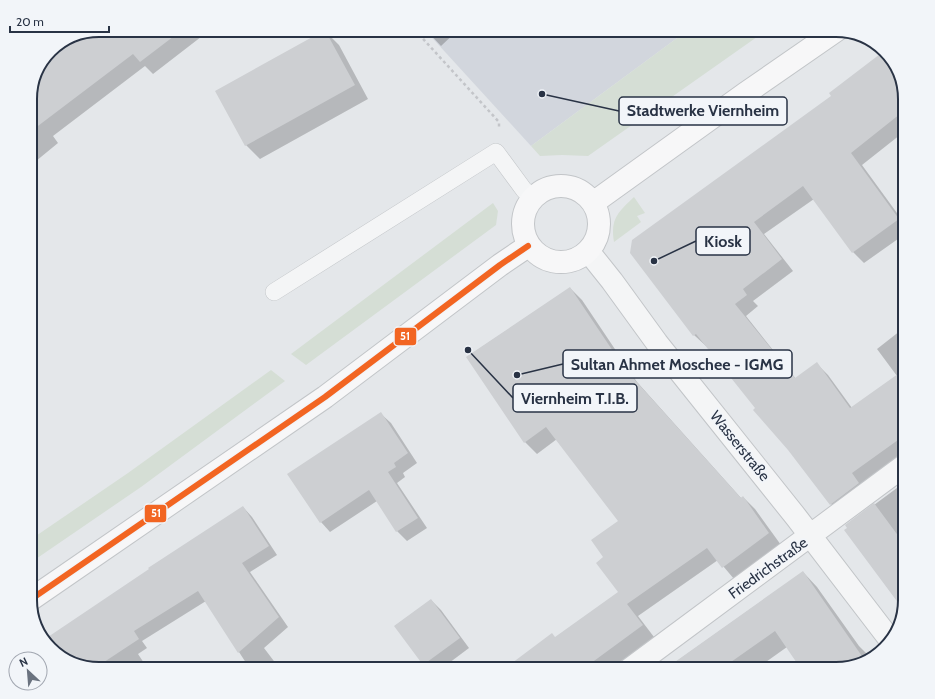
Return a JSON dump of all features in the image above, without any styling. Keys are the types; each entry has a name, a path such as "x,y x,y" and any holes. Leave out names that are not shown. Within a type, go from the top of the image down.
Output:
{"street":[{"path":"593,203 827,37"},
{"path":"553,186 565,186 577,189 588,196 593,203 599,219 598,232 588,251 574,260 562,263 550,261 539,256 528,246 524,236 522,223 525,210 534,197 541,191 553,186"},
{"path":"37,595 325,397 500,265 528,246"},
{"name":"Wasserstraße","path":"588,251 612,281 657,343 811,536 887,635"},
{"name":"Friedrichstraße","path":"640,662 898,470"}],"lane":[{"path":"274,292 496,152 524,190 534,197"}],"path":[{"path":"421,37 499,122 496,152"}],"shaded area":[{"path":"431,37 679,37 531,146"},
{"path":"679,37 757,37 588,156 540,156 531,146"},
{"path":"634,197 645,213 637,216 641,222 614,242 613,227 616,216"},
{"path":"493,203 498,211 496,225 306,365 291,354"},
{"path":"271,370 285,381 141,487 37,558 37,535 128,473"}],"building":[{"path":"100,37 173,37 140,62 133,54 37,127 37,95 43,72 50,61 68,45 87,38"},
{"path":"312,37 329,37 355,85 245,146 215,91"},
{"path":"879,55 892,72 896,83 898,116 851,153 898,218 898,220 852,253 803,186 754,222 782,259 743,289 747,295 735,304 795,378 817,362 850,408 898,374 898,440 852,473 859,483 830,505 788,450 753,410 755,408 696,334 693,336 630,253 632,240 831,96 829,93"},
{"path":"570,287 625,369 741,498 743,496 769,533 722,568 707,548 627,604 643,625 593,662 513,662 552,633 555,637 618,592 596,563 603,557 591,540 618,521 546,427 524,443 466,357"},
{"path":"381,412 408,453 394,463 396,467 388,472 418,518 396,532 369,490 320,523 287,474"},
{"path":"874,503 898,536 898,602 844,530 847,528 845,525"},
{"path":"243,506 269,546 242,563 279,617 238,653 198,591 134,631 139,639 104,662 79,659 68,654 53,641 49,636 149,569 148,568"},
{"path":"803,571 862,656 852,660 836,662 796,662 775,631 731,662 675,662"},
{"path":"431,599 460,638 427,662 421,662 394,626"}],"transit line":[{"name":"51","path":"37,595 325,397 500,265 528,246"}],"place":[{"name":"Stadtwerke Viernheim","path":"542,94"},
{"name":"Kiosk","path":"654,261"},
{"name":"Viernheim T.I.B.","path":"468,350"},
{"name":"Sultan Ahmet Moschee - IGMG","path":"517,375"}]}
